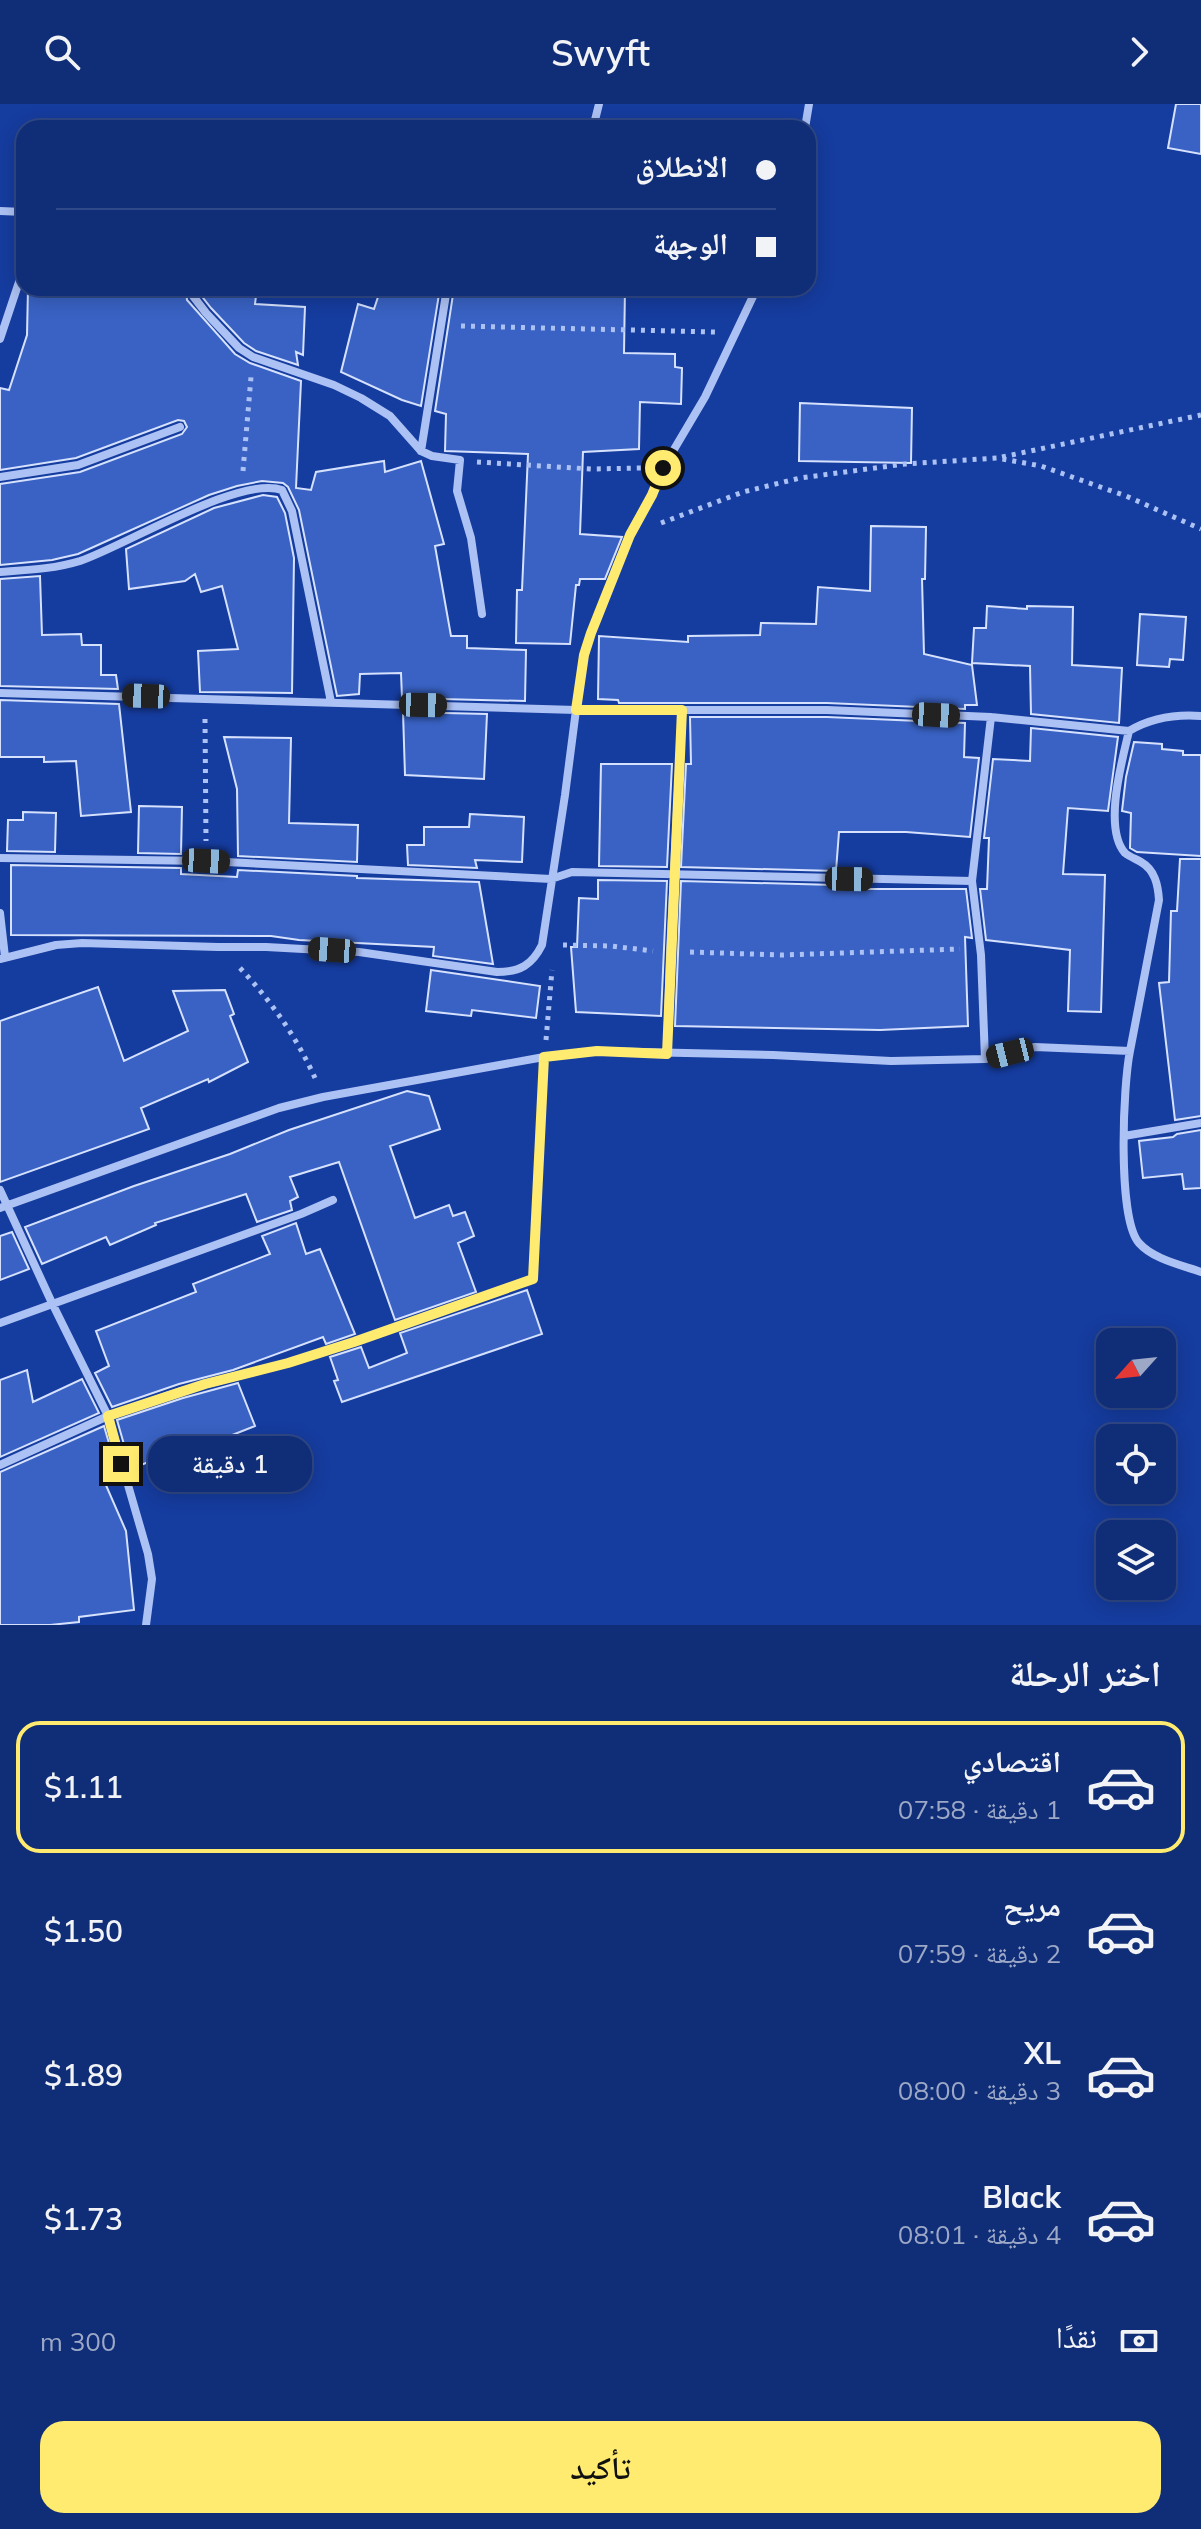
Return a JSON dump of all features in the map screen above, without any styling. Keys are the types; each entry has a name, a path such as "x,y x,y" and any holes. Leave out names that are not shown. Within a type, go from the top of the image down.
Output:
{"street":[{"path":"0,339 16,291"},
{"path":"193,296 220,330 253,357 334,385 378,407 421,451 460,460 457,491 471,538 482,614"},
{"path":"421,451 446,296"},
{"path":"0,913 2,958 82,943 359,952 486,971 514,972 526,966 542,945 584,655 591,633 630,535 663,468 705,397 753,296"},
{"path":"0,477 78,465 180,427"},
{"path":"0,572 78,562 242,492 271,486 282,490 292,511 331,702"},
{"path":"0,693 576,710 827,710 991,717 1129,731 1177,714 1201,716"},
{"path":"667,1054 682,710"},
{"path":"985,1059 972,881 991,717"},
{"path":"1129,731 1116,790 1117,835 1125,853 1150,870 1156,880 1159,900 1126,1070 1124,1136 1128,1213 1137,1241 1158,1256 1201,1272"},
{"path":"0,858 206,861 551,879 572,872 972,881"},
{"path":"3,1207 236,1123 323,1097 544,1057 597,1051 891,1061 985,1059 1035,1047 1130,1051"},
{"path":"0,1465 108,1416 205,1384 354,1342 533,1279 544,1057"},
{"path":"1124,1136 1201,1123"},
{"path":"0,1190 3,1207 108,1416 148,1554 152,1579 146,1625"},
{"path":"0,1323 333,1200"}],"path":[{"path":"441,325 736,333"},
{"path":"242,492 253,357"},
{"path":"630,535 769,485 905,464 997,458 1201,415"},
{"path":"997,458 1041,466 1126,496 1201,529"},
{"path":"460,460 591,469 663,468"},
{"path":"205,698 206,861"},
{"path":"542,945 611,946 670,953 782,955 979,948"},
{"path":"544,1057 554,945"},
{"path":"218,947 257,986 279,1014 301,1046 323,1097"}],"building":[{"path":"1176,104 1201,104 1201,154 1168,148"},
{"path":"28,296 187,296 235,354 250,363 301,381 296,488 311,490 316,472 384,461 385,472 421,461 444,544 435,546 451,636 467,636 467,648 526,650 525,701 402,698 401,673 360,674 359,694 337,696 299,510 283,483 262,481 209,495 78,554 0,565 0,484 80,472 182,434 187,427 184,421 178,420 76,458 0,470 0,388 9,390 27,335"},
{"path":"202,296 256,296 255,304 305,307 303,355 296,352 298,365 256,351 244,343"},
{"path":"378,296 439,296 421,406 341,372 358,304 374,309"},
{"path":"453,296 625,296 624,353 675,354 675,367 682,368 681,404 640,402 639,449 583,452 580,534 622,537 605,579 580,579 579,585 576,585 570,644 516,643 517,590 522,590 528,454 445,451 446,414 435,411"},
{"path":"800,403 912,408 911,463 799,461"},
{"path":"263,495 277,497 285,513 294,558 292,693 200,692 198,651 238,649 222,586 201,592 195,574 185,581 129,589 126,549 214,508"},
{"path":"871,526 926,527 925,579 922,579 924,654 972,665 977,705 965,705 965,709 827,703 619,703 618,700 598,699 599,636 688,642 688,636 760,635 761,623 816,624 818,587 870,591"},
{"path":"40,576 42,635 81,634 82,645 101,645 101,675 116,675 118,689 0,686 0,579"},
{"path":"987,606 1027,609 1027,606 1073,607 1072,665 1122,668 1119,723 1031,714 1030,666 972,663 974,628 986,628"},
{"path":"1140,614 1186,617 1183,660 1170,659 1169,667 1137,665"},
{"path":"0,700 119,704 131,812 81,816 76,761 44,762 44,757 0,757"},
{"path":"403,712 487,714 484,779 405,775"},
{"path":"690,717 827,717 965,723 964,757 979,758 970,837 906,832 839,832 836,871 681,867 686,764 691,764"},
{"path":"1031,728 1118,737 1108,811 1068,808 1063,874 1105,875 1101,1012 1068,1011 1070,950 986,940 980,889 987,889 989,838 984,838 993,759 1030,761"},
{"path":"224,737 291,738 289,823 358,825 357,862 238,856 237,789"},
{"path":"1134,742 1162,744 1162,749 1183,751 1183,755 1201,755 1201,856 1137,852 1130,848 1131,813 1122,811"},
{"path":"601,764 672,764 667,867 599,866"},
{"path":"139,806 182,807 181,854 138,853"},
{"path":"23,812 56,813 55,852 7,851 8,820 23,820"},
{"path":"470,814 524,817 522,862 475,860 477,868 408,865 407,845 424,845 424,827 469,827"},
{"path":"1180,859 1201,859 1201,1116 1175,1120 1159,983 1169,982 1171,911 1177,911"},
{"path":"11,865 181,868 181,874 237,877 238,870 479,882 493,964 433,956 434,947 271,936 11,935"},
{"path":"598,880 667,881 661,1016 576,1012 571,947 577,947 579,898 598,899"},
{"path":"681,881 835,885 835,889 966,889 972,938 965,937 968,1026 880,1030 675,1026"},
{"path":"431,970 540,986 536,1018 472,1010 471,1016 426,1011"},
{"path":"98,987 124,1061 188,1031 173,991 225,990 234,1014 230,1016 248,1062 209,1082 208,1079 141,1108 149,1129 0,1182 0,1021"},
{"path":"407,1091 429,1096 440,1129 390,1146 415,1218 449,1205 453,1216 465,1212 474,1236 458,1243 476,1292 395,1320 339,1162 290,1177 298,1197 290,1201 292,1210 257,1222 246,1194 155,1223 110,1245 106,1237 42,1264 25,1227 289,1130"},
{"path":"1201,1130 1201,1188 1184,1189 1182,1174 1143,1178 1139,1141"},
{"path":"296,1223 306,1254 320,1249 355,1334 326,1344 323,1337 233,1370 179,1384 112,1407 95,1373 109,1366 96,1331 196,1292 193,1284 270,1254 262,1236"},
{"path":"12,1232 29,1269 0,1280 0,1236"},
{"path":"527,1290 542,1334 342,1402 330,1357 361,1347 369,1368 407,1353 400,1333"},
{"path":"27,1370 33,1402 82,1379 99,1413 0,1457 0,1380"},
{"path":"238,1383 255,1426 202,1447 199,1442 131,1469 117,1420"},
{"path":"104,1426 118,1474 105,1483 126,1531 134,1610 79,1617 79,1622 0,1625 0,1472"}],"route":[{"path":"121,1464 108,1416 181,1391 354,1342 533,1279 544,1057 597,1051 667,1054 682,710 576,710 584,655 591,633 630,535 663,468"}]}
